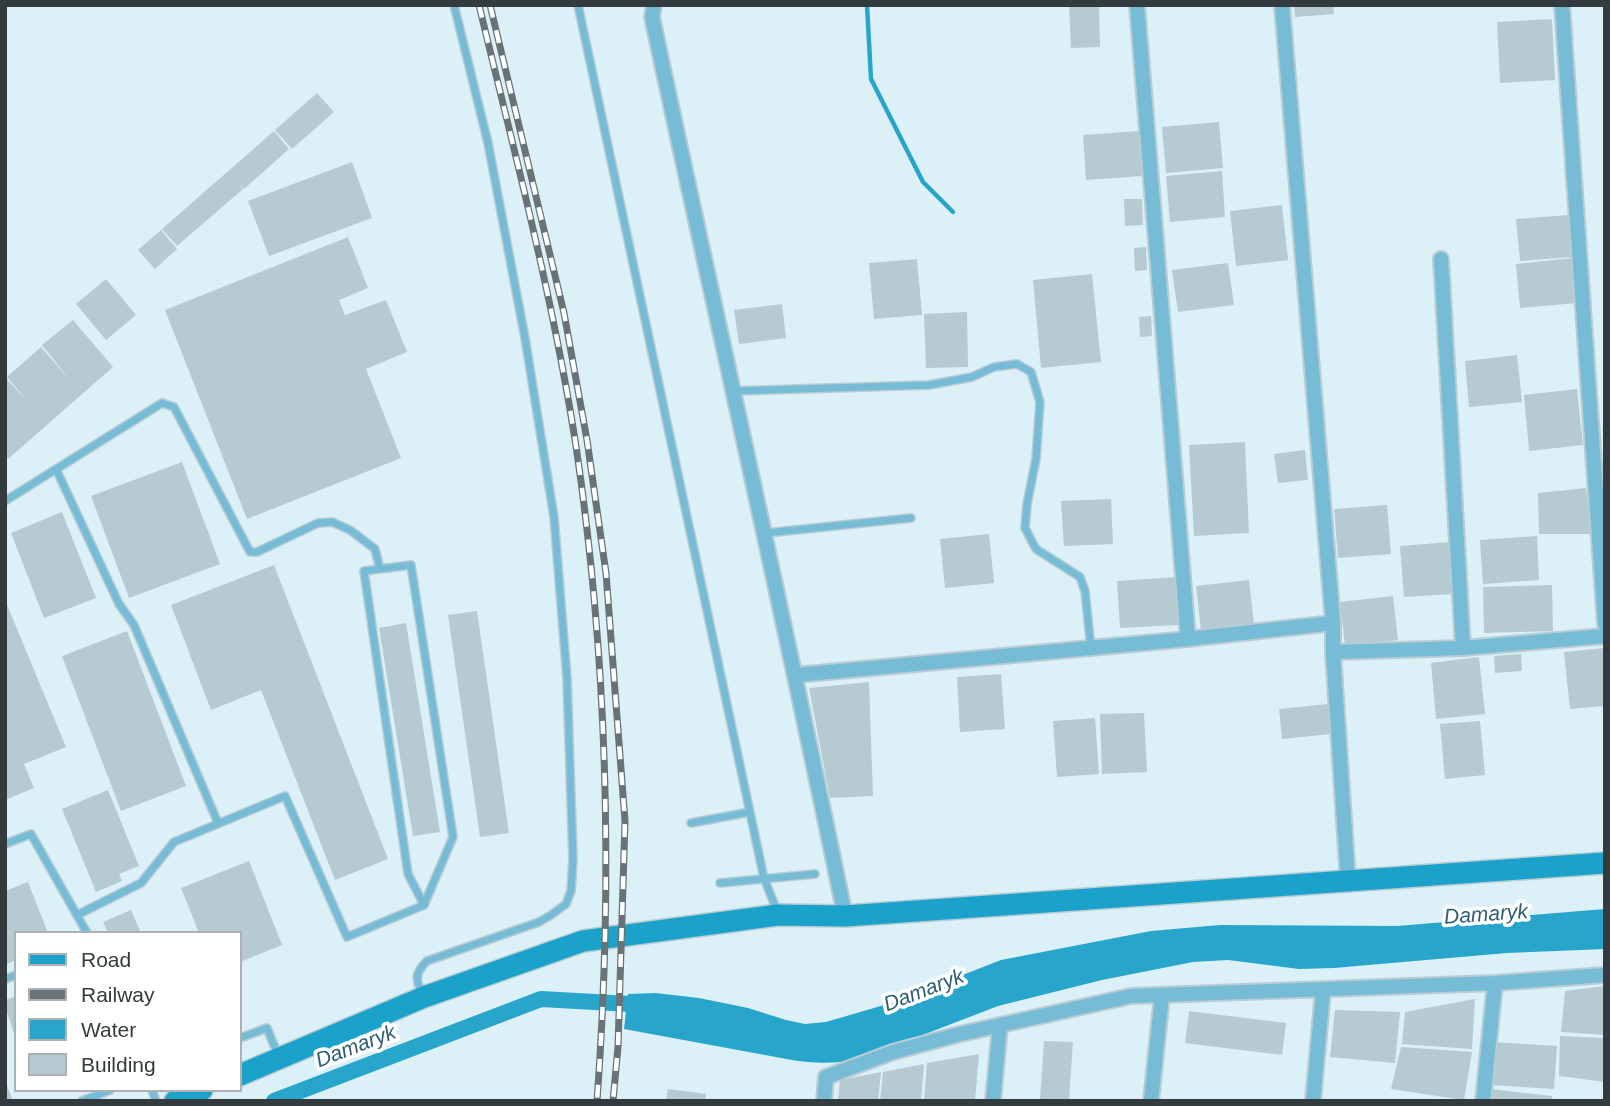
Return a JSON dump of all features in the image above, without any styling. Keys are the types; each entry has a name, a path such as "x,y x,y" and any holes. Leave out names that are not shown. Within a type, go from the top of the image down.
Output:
{"main road":[{"path":"242,1074 424,997 583,941 778,915 845,916 1605,863"},
{"path":"175,1101 197,1092"}],"street":[{"path":"654,5 652,17 705,254 732,391 766,533 845,916"},
{"path":"1137,5 1188,639"},
{"path":"1282,5 1333,623 1348,881"},
{"path":"1562,5 1605,624"},
{"path":"1441,259 1463,648"},
{"path":"796,675 1333,623"},
{"path":"1333,652 1463,648 1605,636"},
{"path":"824,1101 826,1077 893,1052 1131,996 1495,983 1605,975"},
{"path":"1483,1101 1495,983"},
{"path":"1313,1101 1323,990"},
{"path":"1151,1101 1162,995"},
{"path":"993,1101 1000,1026"}],"lane":[{"path":"424,997 416,980 417,970 427,961 539,922 566,904 571,891 573,859 567,678 554,517 525,338 490,156 454,5"},
{"path":"578,5 764,878 778,915"},
{"path":"732,391 929,385 972,377 994,368 1017,364 1031,372 1040,402 1036,459 1025,528 1036,549 1080,577 1085,592 1091,648"},
{"path":"5,501 162,403 174,407 250,552 257,552 318,523 331,522 350,530 375,549 380,569"},
{"path":"56,469 119,604 134,625 219,823"},
{"path":"766,533 911,518"},
{"path":"77,915 141,883 174,842 285,796 347,937 424,905 453,837 411,565 364,571 408,874 424,905"},
{"path":"691,823 750,812"},
{"path":"5,844 31,834 86,931"},
{"path":"720,883 815,874"},
{"path":"242,1037 267,1028 280,1060"},
{"path":"82,1101 105,1092"}],"water":[{"path":"1605,909 1605,949 1507,953 1334,968 1299,969 1228,960 1193,962 1102,980 998,1006 863,1058 845,1061 819,1063 792,1060 624,1029 628,994 655,993 699,998 805,1024 826,1022 891,1003 1001,960 1151,931 1220,925 1397,926"}],"building":[{"path":"1069,5 1099,5 1100,47 1071,48"},
{"path":"1294,5 1333,5 1334,14 1295,17"},
{"path":"1552,19 1555,80 1500,83 1497,22"},
{"path":"317,93 334,112 292,149 275,130"},
{"path":"1219,122 1223,168 1166,173 1162,127"},
{"path":"274,131 289,149 244,189 235,179 243,189 177,246 162,229"},
{"path":"1140,131 1143,176 1086,180 1083,135"},
{"path":"352,162 372,218 269,256 248,201"},
{"path":"1222,171 1225,217 1170,222 1166,176"},
{"path":"1124,199 1142,199 1143,225 1125,226"},
{"path":"1282,205 1288,260 1236,266 1230,211"},
{"path":"1569,215 1572,257 1520,261 1516,219"},
{"path":"161,230 177,249 155,269 138,250"},
{"path":"348,237 368,288 339,300 345,315 386,300 407,352 366,369 401,458 247,519 165,310"},
{"path":"1146,247 1147,270 1135,271 1134,248"},
{"path":"1573,258 1577,303 1520,308 1516,264"},
{"path":"917,259 922,315 874,319 869,263"},
{"path":"1228,263 1234,305 1178,312 1172,270"},
{"path":"1092,274 1101,362 1041,368 1033,280"},
{"path":"106,279 136,315 106,340 76,304"},
{"path":"782,304 786,338 739,344 734,310"},
{"path":"967,312 968,367 926,368 924,314"},
{"path":"1151,316 1152,336 1140,337 1139,317"},
{"path":"73,320 113,367 8,459 5,456 5,377 29,403 7,377 41,347 70,380 42,345"},
{"path":"1517,355 1522,402 1469,407 1465,361"},
{"path":"1577,389 1583,445 1529,451 1524,395"},
{"path":"1245,442 1249,533 1194,536 1189,445"},
{"path":"1305,450 1308,480 1278,483 1274,454"},
{"path":"182,462 220,564 129,598 91,496"},
{"path":"1586,488 1592,534 1539,534 1538,493"},
{"path":"1111,499 1113,544 1064,546 1061,501"},
{"path":"1387,505 1391,554 1338,558 1334,509"},
{"path":"62,512 96,598 44,618 11,533"},
{"path":"989,534 994,583 945,588 940,539"},
{"path":"1537,536 1539,580 1483,584 1480,540"},
{"path":"1450,542 1454,594 1404,597 1400,546"},
{"path":"274,565 388,859 335,880 261,690 211,710 171,605"},
{"path":"1176,577 1179,625 1120,628 1117,581"},
{"path":"1249,580 1254,624 1201,630 1196,586"},
{"path":"1552,585 1553,631 1484,633 1483,587"},
{"path":"1393,596 1398,640 1345,646 1340,602"},
{"path":"5,600 66,747 24,764 34,788 5,800"},
{"path":"477,611 509,833 480,837 448,615"},
{"path":"406,623 440,832 413,836 379,628"},
{"path":"127,631 186,786 121,811 62,656"},
{"path":"1605,648 1605,706 1570,709 1564,652"},
{"path":"1521,654 1522,671 1495,673 1494,656"},
{"path":"1479,657 1485,714 1436,719 1431,663"},
{"path":"1001,674 1005,729 960,732 957,677"},
{"path":"869,682 873,796 830,798 809,688"},
{"path":"1328,704 1331,734 1282,739 1279,709"},
{"path":"1144,713 1147,772 1102,774 1100,714"},
{"path":"1095,718 1099,774 1057,777 1053,721"},
{"path":"1480,721 1485,775 1445,779 1440,724"},
{"path":"108,790 139,866 119,874 122,881 96,892 62,809"},
{"path":"249,861 282,945 242,961 242,931 198,931 181,888"},
{"path":"28,882 47,931 14,931 14,961 5,965 5,891"},
{"path":"131,910 140,931 107,931 103,922"},
{"path":"1605,986 1605,1035 1561,1032 1565,991"},
{"path":"14,997 14,1033 5,1007 5,1000"},
{"path":"1475,999 1472,1049 1402,1044 1405,1012"},
{"path":"1335,1010 1400,1012 1395,1063 1330,1057"},
{"path":"1189,1011 1286,1023 1282,1055 1185,1043"},
{"path":"1560,1036 1605,1038 1605,1082 1559,1076"},
{"path":"1044,1041 1073,1042 1069,1101 1040,1101"},
{"path":"1494,1042 1557,1046 1554,1089 1491,1085"},
{"path":"1401,1047 1472,1052 1464,1100 1391,1089"},
{"path":"979,1054 975,1101 924,1101 927,1063"},
{"path":"924,1064 921,1101 880,1101 883,1072"},
{"path":"881,1072 878,1101 838,1101 840,1080"},
{"path":"5,1080 13,1101 5,1101"},
{"path":"668,1089 706,1094 705,1101 666,1101"},
{"path":"1490,1089 1552,1096 1552,1101 1489,1101"}],"waterway":[{"path":"867,5 871,79 923,182 953,212"},
{"name":"Damaryk","path":"274,1101 541,999 648,1005"}],"railway":[{"path":"479,5 556,335 587,527 601,691 606,855 597,1101"},
{"path":"490,5 564,313 587,440 606,573 625,821 618,1047 613,1101"}]}
